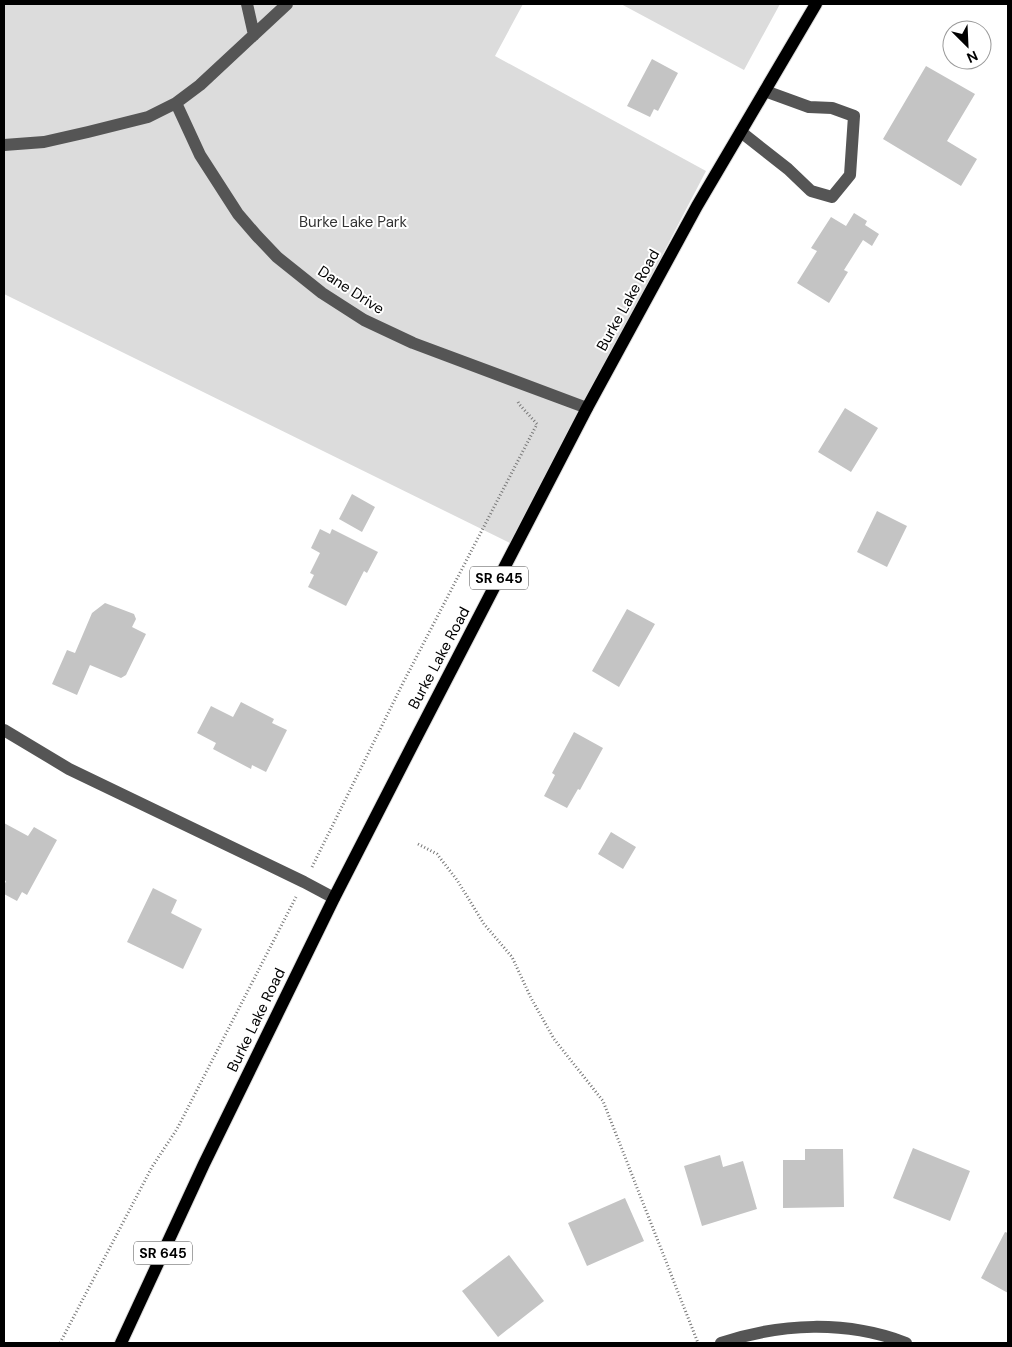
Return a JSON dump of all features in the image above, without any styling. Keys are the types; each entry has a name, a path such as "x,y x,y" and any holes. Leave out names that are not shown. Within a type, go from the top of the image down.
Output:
{"main road":[{"name":"Burke Lake Road","path":"122,1343 200,1172 334,898 587,408 697,206 816,4"}],"street":[{"path":"247,4 254,35"},
{"path":"4,145 44,142 88,132 148,116 176,103 200,85 287,4"},
{"path":"741,132 788,169 811,191 832,197 850,175 854,116 832,108 809,107 765,91"},
{"name":"Dane Drive","path":"176,103 200,155 238,214 277,257 322,293 364,320 413,343 587,408"},
{"path":"4,730 69,769 334,898"},
{"path":"721,1343 739,1337 778,1329 818,1326 858,1330 906,1343"}],"path":[{"path":"60,1343 152,1167 177,1130 404,681 537,424 518,404 512,380"},
{"path":"418,844 437,854 457,880 484,924 512,956 531,998 554,1039 603,1101 698,1343"}],"green space":[{"name":"Burke Lake Park","path":"4,4 523,4 495,56 706,171 512,544 4,294"},
{"path":"621,4 780,4 744,70"}],"building":[{"path":"652,59 678,73 658,111 654,109 650,117 627,106"},
{"path":"926,66 975,94 947,141 977,159 961,186 883,139"},
{"path":"854,213 867,221 865,225 879,234 872,246 863,240 844,270 848,272 829,303 797,283 817,251 811,248 831,217 846,226"},
{"path":"845,408 878,428 851,472 818,452"},
{"path":"352,494 375,507 362,532 339,519"},
{"path":"877,511 907,526 887,567 857,552"},
{"path":"320,529 330,534 332,529 378,552 367,573 364,571 346,606 308,587 314,575 310,573 320,553 311,548"},
{"path":"105,603 134,614 136,619 132,627 146,634 126,675 121,678 90,665 77,695 52,684 67,650 75,653 92,613"},
{"path":"627,609 655,624 619,687 592,671"},
{"path":"241,702 274,719 272,723 287,730 266,772 252,765 251,769 213,749 216,743 197,733 211,706 233,717"},
{"path":"574,732 603,748 580,790 578,789 567,808 544,796 555,775 552,773"},
{"path":"4,823 28,836 34,827 57,840 27,895 22,892 17,901 4,894 6,881 4,880"},
{"path":"611,832 636,847 623,869 598,854"},
{"path":"153,888 177,900 171,913 202,929 183,969 127,942"},
{"path":"913,1148 970,1171 950,1221 893,1198"},
{"path":"805,1149 843,1149 844,1207 783,1208 783,1160 805,1160"},
{"path":"720,1155 723,1167 743,1161 757,1209 702,1226 684,1166"},
{"path":"625,1198 644,1241 587,1266 568,1223"},
{"path":"1005,1232 1008,1233 1008,1293 981,1278"},
{"path":"509,1255 544,1301 498,1337 462,1291"}]}
